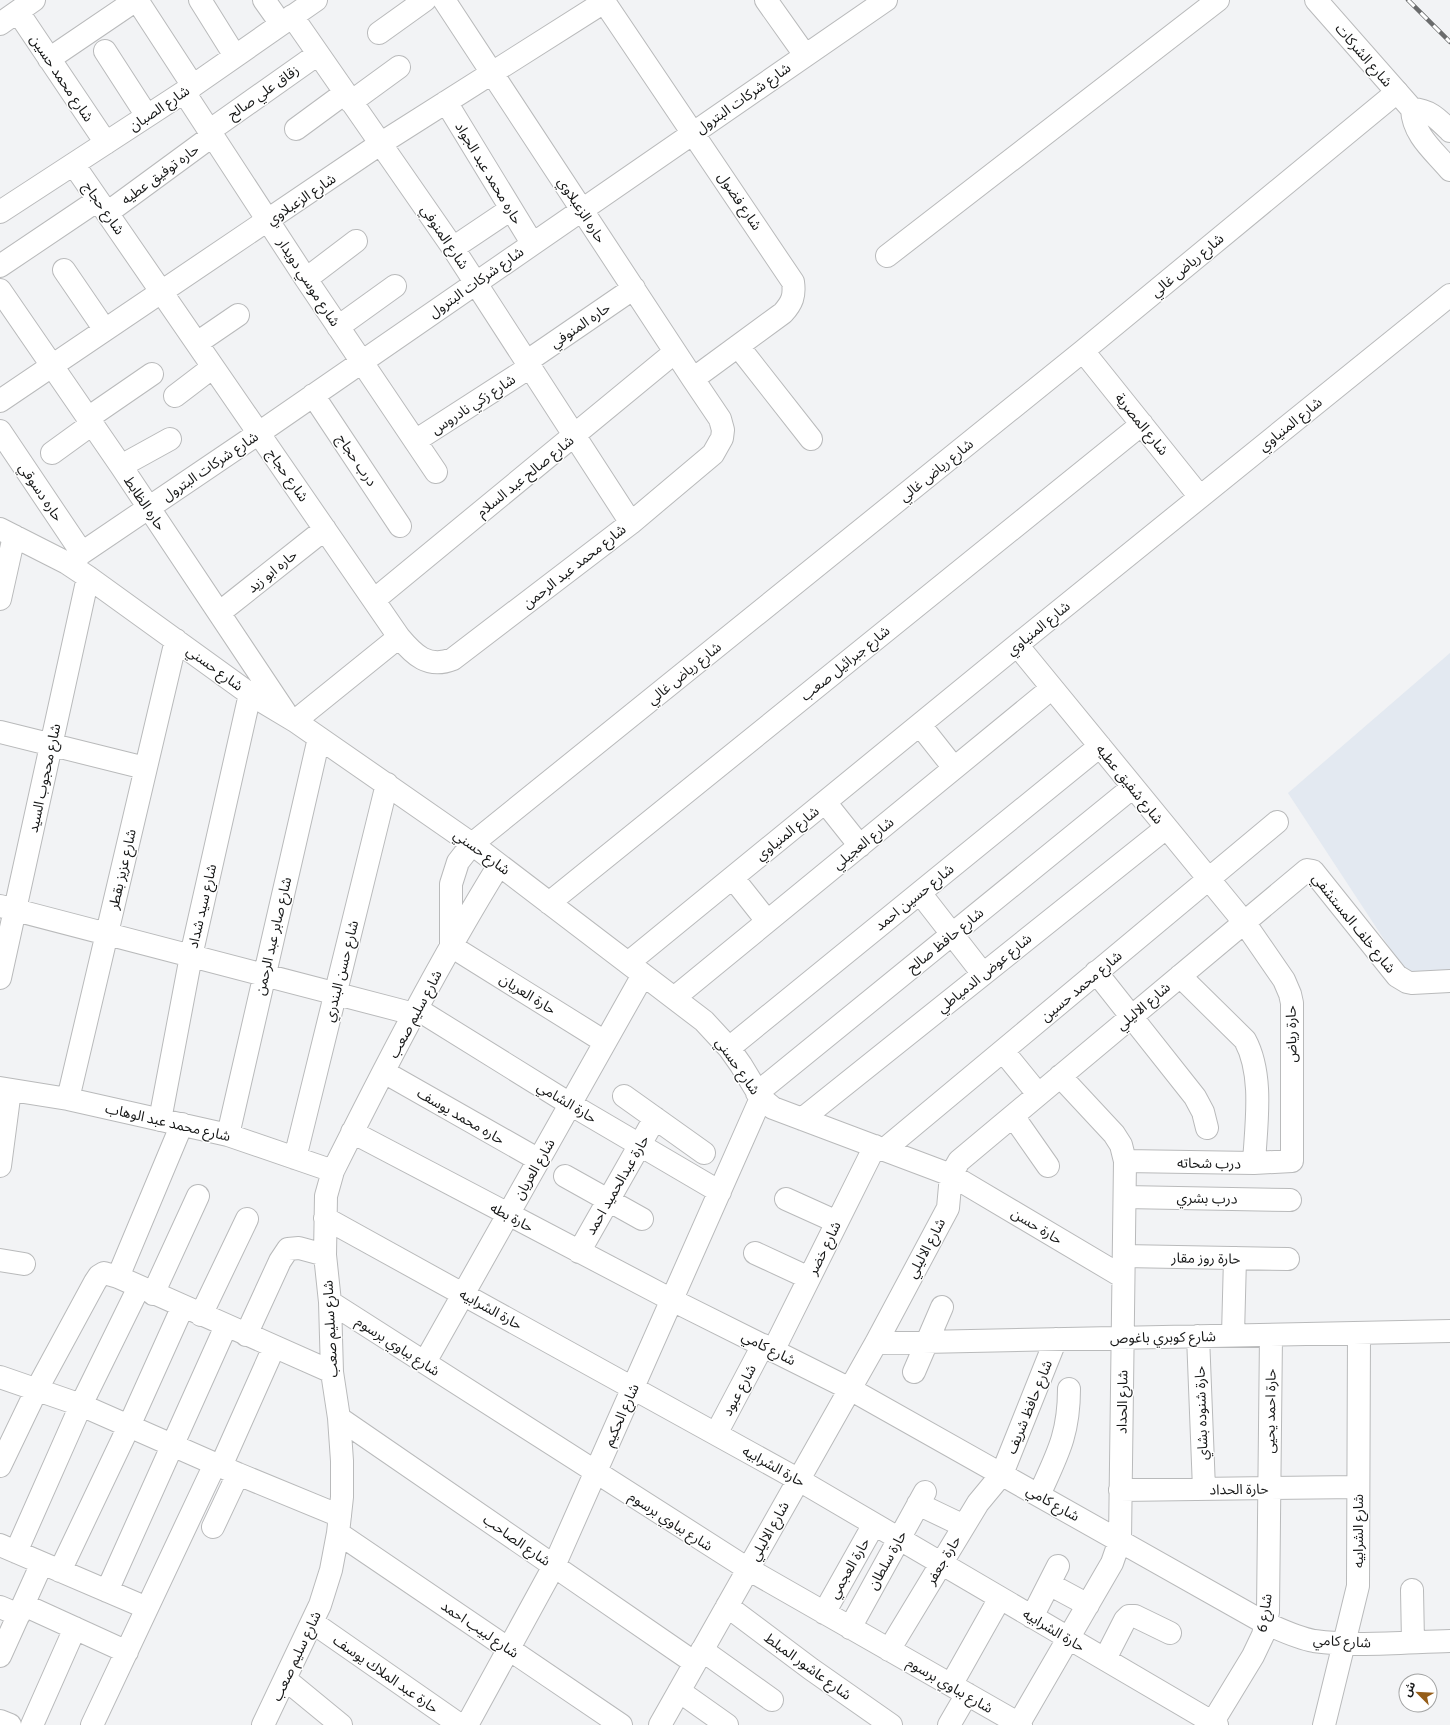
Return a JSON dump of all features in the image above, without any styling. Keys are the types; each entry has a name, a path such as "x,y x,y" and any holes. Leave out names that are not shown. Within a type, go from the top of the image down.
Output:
{"street":[{"path":"49,59 136,0"},
{"name":"شارع موسي دويدار","path":"136,0 188,89 211,133 306,280 436,472"},
{"path":"200,0 235,56"},
{"name":"شارع المنوفي","path":"264,0 287,20 318,54 453,248 631,523"},
{"name":"شارع الصبان","path":"0,212 188,89 316,0"},
{"path":"379,33 425,0"},
{"name":"حاره الزعبلاوي","path":"444,0 720,419"},
{"path":"766,0 805,55"},
{"name":"شارع شركات البترول","path":"74,558 259,433 532,243 886,0"},
{"path":"887,256 1218,0"},
{"name":"شارع الشركات","path":"1316,0 1412,109 1412,117 1418,132 1450,170"},
{"name":"شارع الزعبلاوي","path":"0,401 380,144 604,1"},
{"name":"شارع فضول","path":"604,1 793,282 794,293 790,304 783,313 693,379"},
{"name":"شارع محمد حسين","path":"17,12 106,143"},
{"path":"105,51 147,116"},
{"name":"زقاق علي صالح","path":"211,133 318,54"},
{"path":"296,129 399,67"},
{"name":"شارع رياض غالي","path":"472,844 1083,351 1397,92"},
{"name":"حاره محمد عبد الجواد","path":"446,102 532,243"},
{"path":"1412,109 1425,111 1432,114 1450,131"},
{"name":"حاره توفيق عطيه","path":"0,266 102,206 211,133"},
{"name":"شارع حجاج","path":"74,165 399,637"},
{"path":"453,248 511,209"},
{"path":"306,280 356,241"},
{"path":"64,270 105,330"},
{"path":"338,327 395,286"},
{"name":"حاره المنوفي","path":"528,364 634,288"},
{"name":"حاره الظابط","path":"0,290 292,718"},
{"name":"شارع المنياوي","path":"635,969 733,878 1017,645 1450,295"},
{"path":"197,344 238,315"},
{"path":"738,346 811,439"},
{"name":"شارع المصرية","path":"1083,351 1200,497"},
{"name":"شارع صالح عبد السلام","path":"374,600 676,352"},
{"name":"شارع زكي نادروس","path":"415,441 528,364"},
{"path":"175,396 214,367"},
{"path":"52,453 90,421 152,374"},
{"name":"درب حجاج","path":"313,395 400,526"},
{"name":"شارع محمد عبد الرحمن","path":"399,637 410,650 427,661 436,663 453,659 631,523 713,454 722,438 724,430 720,419"},
{"name":"شارع جبرائيل صعب","path":"549,903 1142,424"},
{"name":"حاره دسوقي","path":"0,431 74,558"},
{"path":"121,466 170,439"},
{"name":"حاره ابو زيد","path":"219,613 325,529"},
{"path":"0,599 7,533"},
{"name":"شارع حسني","path":"7,533 74,558 88,577 250,694 292,718 472,844 704,1020 729,1048 759,1096 773,1108 950,1175"},
{"name":"شارع محجوب السيد","path":"0,978 7,908 51,745 88,577"},
{"path":"292,718 399,637"},
{"name":"شارع عزيز بقطر","path":"68,1099 176,640"},
{"name":"شارع شفيق عطيه","path":"1017,645 1244,922"},
{"name":"شارع العجيلي","path":"674,998 1052,688"},
{"name":"شارع سيد شداد","path":"160,1120 191,956 250,694"},
{"path":"920,724 954,768"},
{"path":"0,732 146,768"},
{"name":"شارع صابر عبد الرحمن","path":"228,1135 319,738"},
{"name":"شارع حسين احمد","path":"729,1048 1100,746"},
{"name":"شارع حسن البندري","path":"295,1158 387,784"},
{"name":"شارع حافظ صالح","path":"759,1096 952,934 1133,787"},
{"path":"825,802 860,846"},
{"name":"شارع محمد حسين","path":"880,1148 1003,1051 1277,822"},
{"name":"شارع عوض الدمياطي","path":"802,1119 1166,828"},
{"name":"شارع سليم صعب","path":"451,946 451,884 458,862 472,844"},
{"name":"شارع سليم صعب","path":"263,1725 320,1605 331,1570 339,1524 342,1461 332,1372 330,1302 325,1255 326,1196 333,1171 352,1132 451,946 499,865"},
{"name":"شارع الاليلي","path":"660,1725 876,1343 948,1208 950,1175 959,1161 1304,871"},
{"name":"شارع خلف المستشفي","path":"1304,871 1313,871 1397,976 1402,980 1412,983 1450,981"},
{"path":"733,878 767,921"},
{"path":"920,893 983,974"},
{"name":"حارة الشامي","path":"7,908 335,994 416,1011 720,1192"},
{"name":"حارة رياض","path":"1244,922 1284,980 1292,1003 1292,1161"},
{"name":"حارة العريان","path":"451,946 605,1042"},
{"name":"شارع العريان","path":"425,1362 605,1042 635,969"},
{"path":"1096,972 1195,1097 1203,1112 1207,1128"},
{"path":"1180,976 1245,1040 1252,1053 1257,1090 1254,1163"},
{"path":"1003,1051 1038,1094"},
{"name":"حاره محمد يوسف","path":"384,1072 539,1160"},
{"name":"شارع الحداد","path":"1019,1725 1112,1562 1120,1540 1125,1161 1121,1145 1114,1134 1060,1076"},
{"path":"0,1166 5,1089"},
{"name":"شارع محمد عبد الوهاب","path":"5,1089 68,1099 228,1135 333,1171"},
{"path":"624,1096 704,1153"},
{"name":"شارع الحكيم","path":"467,1725 554,1566 720,1192 759,1096"},
{"path":"1013,1116 1048,1166"},
{"name":"حارة عبدالحميد احمد","path":"579,1252 655,1118"},
{"path":"118,1277 182,1124"},
{"name":"حارة بطه","path":"352,1132 672,1300"},
{"name":"شارع خضر","path":"768,1348 809,1278 837,1222 880,1148"},
{"name":"درب شحاته","path":"1125,1161 1254,1163 1292,1161"},
{"name":"حارة حسن","path":"950,1175 1123,1267"},
{"path":"565,1176 642,1219"},
{"path":"148,1608 8,1548 81,1405 198,1196"},
{"name":"درب بشري","path":"1125,1197 1290,1200"},
{"path":"786,1199 837,1222"},
{"name":"حارة الشرابيه","path":"325,1218 799,1480 1213,1724"},
{"path":"0,1656 14,1609 51,1567 192,1311 248,1219"},
{"path":"246,1335 280,1261 288,1249 299,1248 325,1255"},
{"path":"756,1253 809,1278"},
{"path":"1233,1335 1235,1258"},
{"name":"حارة روز مقار","path":"1123,1267 1235,1258 1288,1259"},
{"path":"0,1260 24,1264"},
{"path":"0,1466 37,1389 99,1276 104,1273 118,1277 332,1372"},
{"name":"شارع كامي","path":"672,1300 850,1389 1265,1623 1290,1634 1313,1641 1344,1643 1450,1640"},
{"name":"شارع بباوي برسوم","path":"330,1302 748,1570 1019,1725"},
{"path":"914,1372 942,1307"},
{"path":"107,1591 226,1326"},
{"name":"شارع كوبري باغوص","path":"876,1343 1450,1331"},
{"name":"شارع الشرابيه","path":"1324,1725 1358,1586 1359,1333"},
{"name":"حارة احمد يحيى","path":"1269,1488 1271,1335"},
{"name":"حارة شنوده بشاي","path":"1198,1336 1204,1489"},
{"name":"شارع حافظ شريف","path":"1002,1474 1056,1339"},
{"path":"92,1725 148,1608 225,1468 274,1347"},
{"name":"شارع عبود","path":"716,1434 768,1348"},
{"name":"شارع لبيب احمد","path":"0,1377 81,1405 225,1468 339,1524 509,1649 621,1725"},
{"path":"1039,1495 1061,1446 1067,1427 1069,1389"},
{"name":"شارع الصاحب","path":"338,1418 554,1566 772,1700"},
{"path":"213,1527 225,1468"},
{"name":"حارة جعفر","path":"889,1650 978,1503 1002,1474"},
{"name":"حارة الحداد","path":"1120,1490 1358,1487"},
{"name":"شارع 6","path":"1213,1724 1253,1656 1263,1635 1268,1612 1269,1488"},
{"name":"حارة سلطان","path":"850,1628 922,1498 964,1526"},
{"name":"حارة العجمي","path":"824,1613 874,1524"},
{"path":"1032,1617 1053,1575 1088,1605"},
{"path":"1412,1590 1413,1642"},
{"path":"949,1725 959,1690 1000,1598"},
{"name":"شارع عاشور المبلط","path":"727,1606 811,1669 891,1725"},
{"path":"14,1609 75,1628 127,1652"},
{"path":"1105,1659 1125,1620 1129,1616 1135,1616 1170,1633"},
{"name":"حارة عبد الملاك يوسف","path":"312,1622 460,1725"},
{"path":"32,1725 75,1628"},
{"path":"285,1679 341,1725"},
{"path":"679,1691 727,1725"},
{"path":"0,1721 10,1725"}],"shaded area":[{"path":"1450,653 1450,973 1408,976 1288,793"}],"railway":[{"path":"1408,0 1450,42"}]}
